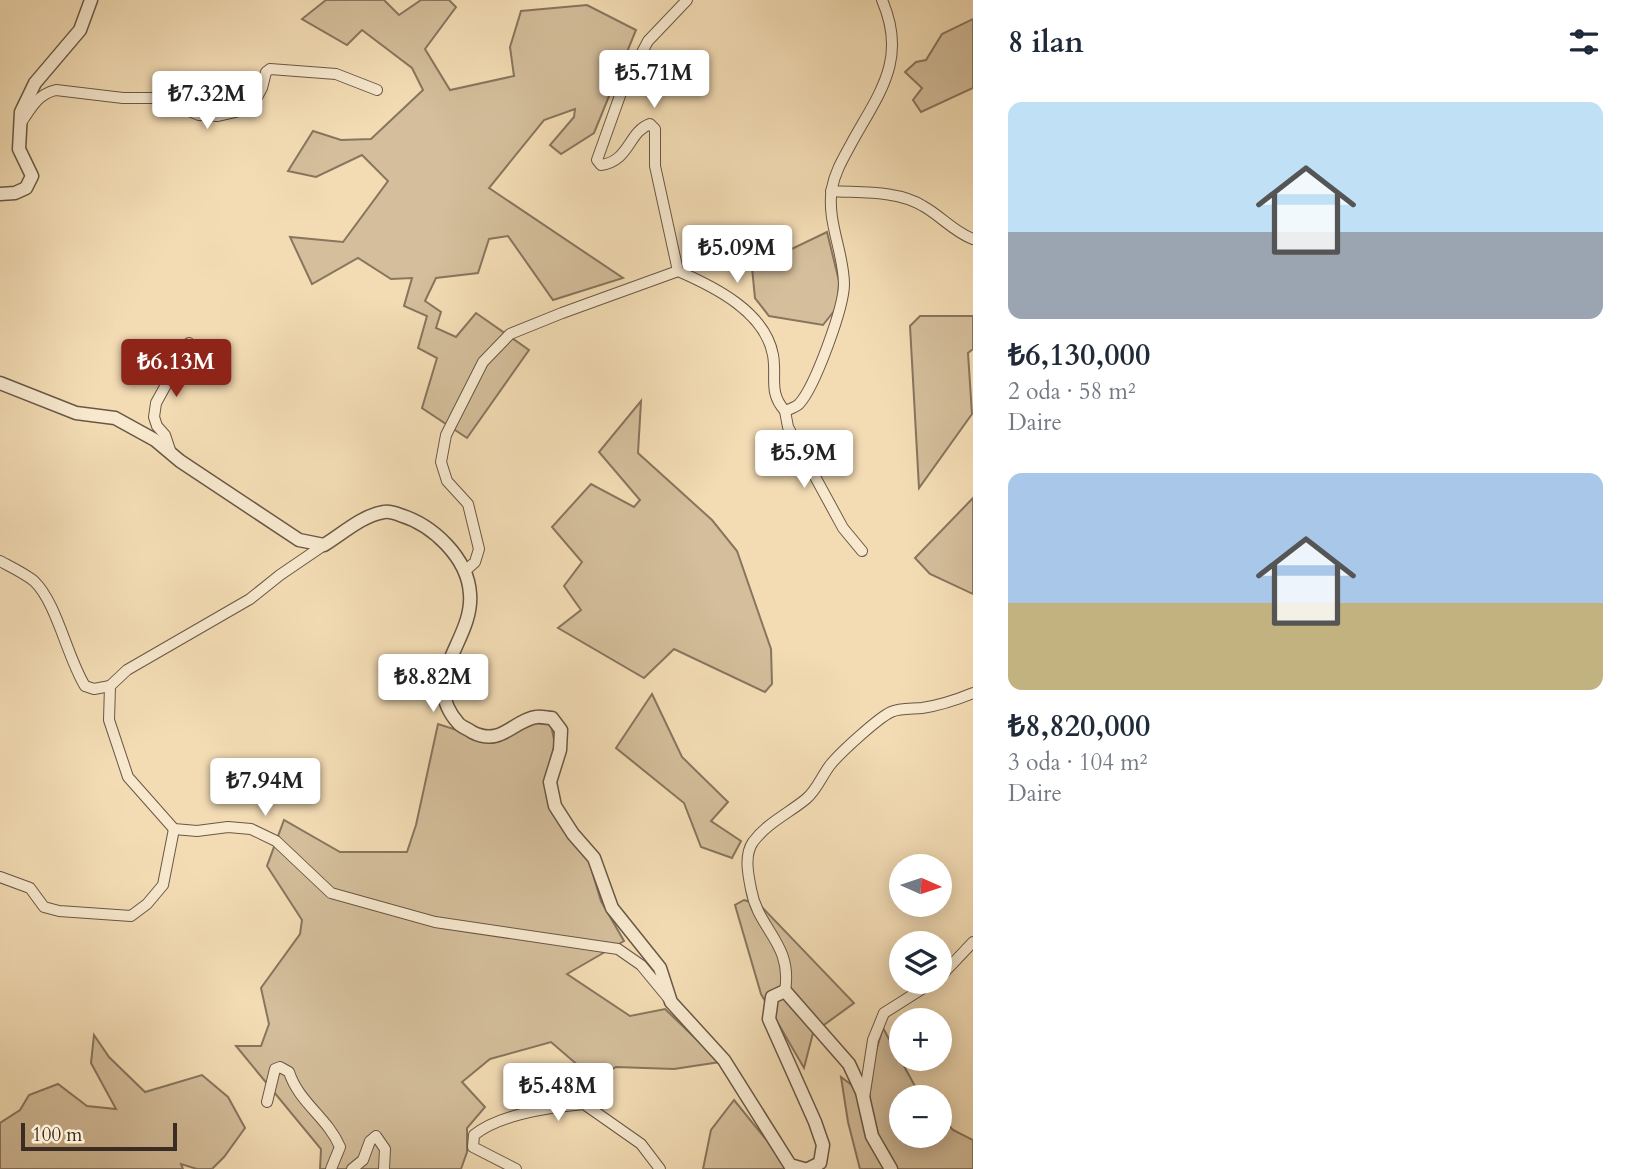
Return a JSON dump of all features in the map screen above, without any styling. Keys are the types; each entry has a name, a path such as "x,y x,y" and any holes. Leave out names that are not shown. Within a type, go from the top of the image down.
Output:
{"street":[{"path":"0,194 15,193 26,188 32,176 19,149 21,112 35,83 80,30 92,0"},
{"path":"678,271 655,166 655,129 650,124 641,128 630,146 616,161 601,165 597,160 622,90 649,41 687,0"},
{"path":"785,411 799,405 842,307 844,283 831,191 837,169 888,78 892,55 890,17 882,0"},
{"path":"20,124 33,103 46,92 56,90 123,98 157,98 200,116 233,114 244,110 255,101 266,72 270,69 335,74 377,90"},
{"path":"831,191 911,200 925,207 961,235 973,239"},
{"path":"465,571 475,562 479,549 468,504 447,481 441,462 446,435 483,362 510,334 678,271 734,301 764,330 773,354 775,400 785,411 788,427 843,528 862,551"},
{"path":"171,453 165,435 157,426 154,417 156,403 189,343"},
{"path":"0,383 76,413 115,418 155,440 299,540 324,545"},
{"path":"0,561 35,582 49,603 75,670 85,686 94,689 110,686 127,670 250,599 280,575 363,520 386,511 426,527 450,549 465,571 470,594 468,622 442,677 446,703 459,725 480,736 497,736 536,717 552,718 561,730 560,750 551,782 555,806 573,834 594,858 612,908 660,968 671,1002"},
{"path":"110,686 110,720 128,777 174,829 251,829 275,841 331,894 436,922 618,949 641,965 724,1060 790,1165 806,1169 820,1163 823,1145 769,1019 772,997 785,991"},
{"path":"891,1169 872,1136 863,1098 849,1064 785,991 785,961 777,940 754,903 748,852 753,842 780,816 808,798 832,763 883,716 894,710 947,704 973,693"},
{"path":"0,877 30,888 44,907 59,911 131,916 147,904 163,885 174,829"},
{"path":"952,964 973,942"},
{"path":"863,1098 873,1040 884,1013 914,994"},
{"path":"267,1102 275,1069 280,1067 289,1072 302,1098 334,1132 340,1147 331,1169"},
{"path":"516,1169 473,1147 474,1135 517,1115 584,1104 641,1144 660,1169"},
{"path":"352,1169 363,1160 370,1141 376,1136 385,1149 384,1169"}],"shaded area":[{"path":"326,0 384,0 399,15 421,0 449,0 456,7 425,49 450,90 514,76 510,47 521,11 587,5 636,30 594,133 561,154 550,145 574,117 575,109 544,120 489,188 623,278 553,300 508,236 489,239 478,273 436,278 425,301 441,312 436,328 456,337 476,313 529,350 467,438 422,408 437,358 418,348 427,316 404,306 412,278 391,279 358,258 312,284 290,237 343,242 388,181 362,155 316,177 288,171 313,131 341,140 371,139 423,90 412,68 362,30 347,45 302,19"},
{"path":"973,19 973,88 921,112 913,100 922,88 905,72 916,62 926,60 942,34"},
{"path":"827,232 839,281 838,306 823,325 769,316 755,298 752,268"},
{"path":"920,316 973,316 973,349 968,353 972,414 919,488 910,326"},
{"path":"641,401 638,453 712,520 737,551 771,649 772,684 765,692 674,649 644,678 558,628 581,610 564,586 582,562 552,527 591,484 634,507 640,500 599,452"},
{"path":"973,498 973,594 930,574 915,558"},
{"path":"652,694 682,757 728,802 711,821 741,841 732,858 701,847 684,803 616,748"},
{"path":"535,723 551,725 555,744 550,761 547,794 588,858 601,901 624,941 567,974 630,1016 665,1009 720,1062 674,1069 616,1067 595,1080 551,1042 490,1059 462,1082 485,1107 467,1128 467,1152 461,1169 320,1169 321,1149 236,1046 261,1046 269,1024 261,988 300,934 302,920 267,866 284,820 340,852 407,852 416,825 438,724 491,741"},
{"path":"744,900 760,905 854,1003 813,1033 804,1068 761,994 735,905"},
{"path":"883,1028 889,1039 889,1071 907,1071 914,1085 889,1085 889,1148 952,1148 952,1129 973,1140 973,1169 860,1169 848,1122 841,1077 869,1098 875,1054"},
{"path":"94,1035 109,1057 145,1092 202,1075 228,1097 245,1128 212,1169 197,1169 181,1164 183,1169 0,1169 0,1123 20,1110 29,1095 58,1084 87,1106 116,1109 91,1063"},
{"path":"734,1100 790,1169 703,1169 711,1130"}],"building":[{"path":"720,248 721,268 696,269 696,249"}]}
